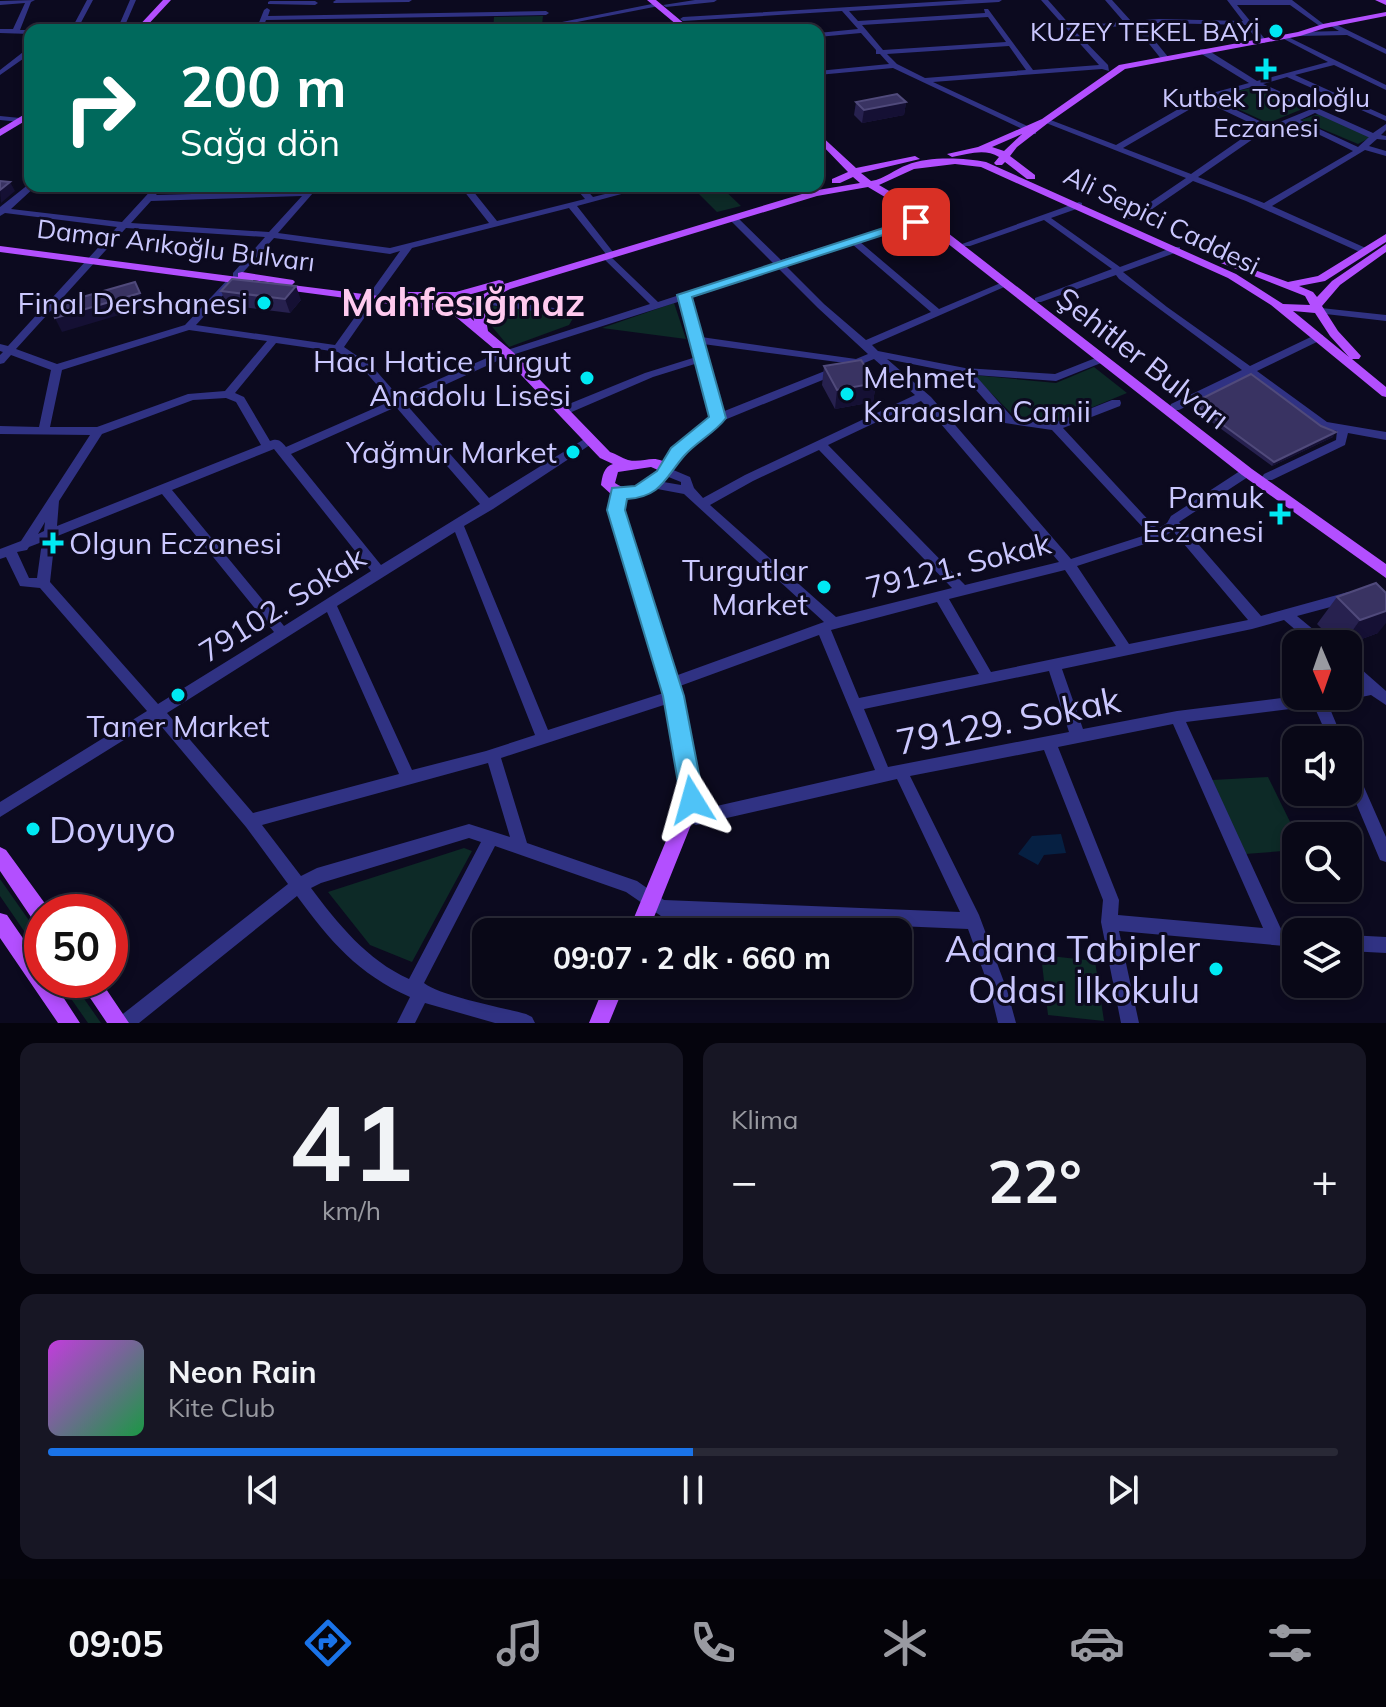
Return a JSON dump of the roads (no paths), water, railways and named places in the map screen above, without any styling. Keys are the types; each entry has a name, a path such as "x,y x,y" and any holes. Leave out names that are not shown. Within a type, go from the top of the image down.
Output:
{"main road":[{"path":"145,24 167,0"},
{"path":"156,24 179,0"},
{"path":"1379,0 1386,3"},
{"path":"658,2 684,24"},
{"path":"980,149 974,156 983,164 999,163 1030,131 1108,70 1300,34 1327,25 1386,14"},
{"path":"0,133 24,122"},
{"path":"0,142 24,123"},
{"path":"824,134 849,153 875,165 980,149 1030,131"},
{"path":"824,143 856,173"},
{"name":"Ali Sepici Caddesi","path":"980,149 991,149 1024,174 1230,265 1287,284"},
{"name":"Ali Sepici Caddesi","path":"870,183 920,165 955,161 983,164 1232,276 1275,303 1386,393"},
{"name":"Damar Arıkoğlu Bulvarı","path":"824,183 875,165"},
{"name":"Şehitler Bulvarı","path":"875,165 891,177 907,196 1175,407 1386,561"},
{"name":"Şehitler Bulvarı","path":"856,173 924,219 1247,472 1386,572"},
{"name":"Damar Arıkoğlu Bulvarı","path":"824,192 870,183"},
{"name":"Damar Arıkoğlu Bulvarı","path":"0,246 374,296 455,310 480,304 506,287 798,192"},
{"name":"Damar Arıkoğlu Bulvarı","path":"374,296 457,295 821,192"},
{"path":"1386,237 1321,279 1270,286 1267,290 1275,303 1302,312 1312,310 1319,307 1336,283 1386,247"},
{"path":"1287,284 1309,294 1340,342 1386,382"},
{"path":"482,331 480,304 473,296 457,295 448,301 509,355 605,455 626,464 661,467 652,484 639,492 619,493 608,485 605,455"},
{"path":"609,475 626,464"},
{"path":"619,493 616,510 671,690 687,761 691,811 644,918"},
{"path":"0,856 27,894"},
{"path":"0,922 70,1023"},
{"path":"101,998 119,1023"},
{"path":"604,1022 611,998"}],"street":[{"path":"0,3 30,0"},
{"path":"16,31 30,0"},
{"path":"77,24 90,0"},
{"path":"123,24 133,0"},
{"path":"336,2 405,0"},
{"path":"543,24 546,13 544,0"},
{"path":"561,24 658,2 714,0"},
{"path":"818,0 825,10"},
{"path":"694,24 904,3 999,0"},
{"path":"1044,0 1108,70"},
{"path":"1108,0 1165,58"},
{"path":"976,1 990,15 1031,72"},
{"path":"262,24 271,2 315,3"},
{"path":"1231,2 1289,2 1327,25 1386,52"},
{"path":"1231,2 1262,41"},
{"path":"844,9 894,66 1030,131"},
{"path":"264,18 546,13"},
{"path":"487,24 489,15"},
{"path":"855,23 990,15"},
{"path":"347,24 349,16"},
{"path":"425,24 428,16"},
{"path":"1068,28 1132,22 1248,23"},
{"path":"0,31 24,32"},
{"path":"824,34 862,31"},
{"path":"1300,34 1350,33"},
{"path":"1284,37 1386,88"},
{"path":"879,52 1009,44"},
{"path":"1203,51 1256,84 1382,137"},
{"path":"0,73 24,56"},
{"path":"1117,148 1204,98 1335,62"},
{"path":"12,65 24,66"},
{"path":"824,72 894,66"},
{"path":"824,67 829,72"},
{"path":"921,80 1108,70"},
{"path":"1288,75 1386,119"},
{"path":"1204,98 1269,129"},
{"path":"1126,218 1139,214 1191,177 1269,129 1314,111"},
{"path":"0,118 24,122"},
{"path":"1292,119 1362,149 1386,154"},
{"path":"1045,121 1265,206 1365,251"},
{"path":"1265,206 1382,137 1386,126"},
{"path":"1,211 25,192"},
{"path":"0,361 4,349 155,192"},
{"path":"150,198 313,192"},
{"path":"469,192 495,225"},
{"path":"584,192 592,201"},
{"path":"1,211 124,225 270,235 390,251 625,192"},
{"path":"189,327 309,193"},
{"path":"967,244 1079,205"},
{"path":"572,206 608,254 655,304"},
{"path":"1046,218 1324,425 1386,436"},
{"path":"734,219 779,265 923,396 1068,565 1126,650"},
{"path":"283,453 509,355 655,304 924,219"},
{"path":"854,241 937,312"},
{"path":"338,348 408,247"},
{"path":"1038,300 1177,249"},
{"path":"866,344 1006,284"},
{"path":"684,295 718,418"},
{"path":"480,304 577,314"},
{"path":"1319,307 1386,318"},
{"path":"4,349 57,368 189,327 338,348 368,368 489,506"},
{"path":"1175,407 1319,337"},
{"path":"228,394 275,338"},
{"path":"698,340 854,361"},
{"path":"884,775 828,625 688,490 686,480 661,467 718,418 877,354 965,371 1056,378 1102,359"},
{"path":"563,411 649,375 703,358"},
{"path":"44,430 57,368"},
{"path":"965,371 1009,420 1055,427 1116,403"},
{"path":"0,430 98,431 192,397 228,394 240,400 268,447"},
{"path":"702,504 749,478 923,396"},
{"path":"1055,427 1150,529 1160,534"},
{"path":"1268,477 1341,442 1343,430"},
{"path":"11,551 57,492 98,431"},
{"name":"79102. Sokak","path":"0,810 590,441"},
{"path":"11,551 276,443 380,573"},
{"path":"821,445 963,591"},
{"name":"79121. Sokak","path":"250,821 409,779 544,738 828,625 1068,565 1160,534 1247,472"},
{"path":"652,484 688,490"},
{"path":"165,490 283,634"},
{"path":"43,583 57,492"},
{"path":"1173,523 1258,622"},
{"path":"458,525 544,738"},
{"path":"11,551 25,583 43,583 250,821 348,946 384,974 418,990 526,1023"},
{"path":"856,705 1258,622 1359,594"},
{"path":"941,597 988,678"},
{"path":"330,605 409,779"},
{"path":"1285,614 1304,630"},
{"path":"1054,666 1078,737"},
{"path":"1362,677 1386,699"},
{"name":"79129. Sokak","path":"1362,692 1375,688"},
{"name":"79129. Sokak","path":"691,811 696,818 884,775 1177,717 1282,704"},
{"path":"1177,717 1276,938"},
{"path":"1049,743 1111,900 1109,922 1130,1023"},
{"path":"493,755 521,848"},
{"path":"901,772 973,921 999,987 1007,1023"},
{"path":"1362,799 1386,855"},
{"path":"125,1023 317,876 469,831 631,886 661,908 973,921"},
{"path":"406,1023 418,990 491,838"},
{"path":"1109,922 1282,938"},
{"path":"1362,944 1386,945"}],"water":[{"path":"1061,834 1066,853 1044,855 1038,865 1018,854 1032,836"}],"place":[{"name":"KUZEY TEKEL BAYİ","path":"1276,31"},
{"name":"Kutbek Topaloğlu Eczanesi","path":"1266,69"},
{"name":"Final Dershanesi","path":"264,303"},
{"name":"Hacı Hatice Turgut Anadolu Lisesi","path":"587,378"},
{"name":"Mehmet Karaaslan Camii","path":"847,394"},
{"name":"Yağmur Market","path":"573,452"},
{"name":"Pamuk Eczanesi","path":"1280,514"},
{"name":"Olgun Eczanesi","path":"53,543"},
{"name":"Turgutlar Market","path":"824,587"},
{"name":"Taner Market","path":"178,695"},
{"name":"Doyuyo","path":"33,829"},
{"name":"Adana Tabipler Odası İlkokulu","path":"1216,969"}],"district":[{"name":"Mahfesığmaz","path":"463,302"}]}
